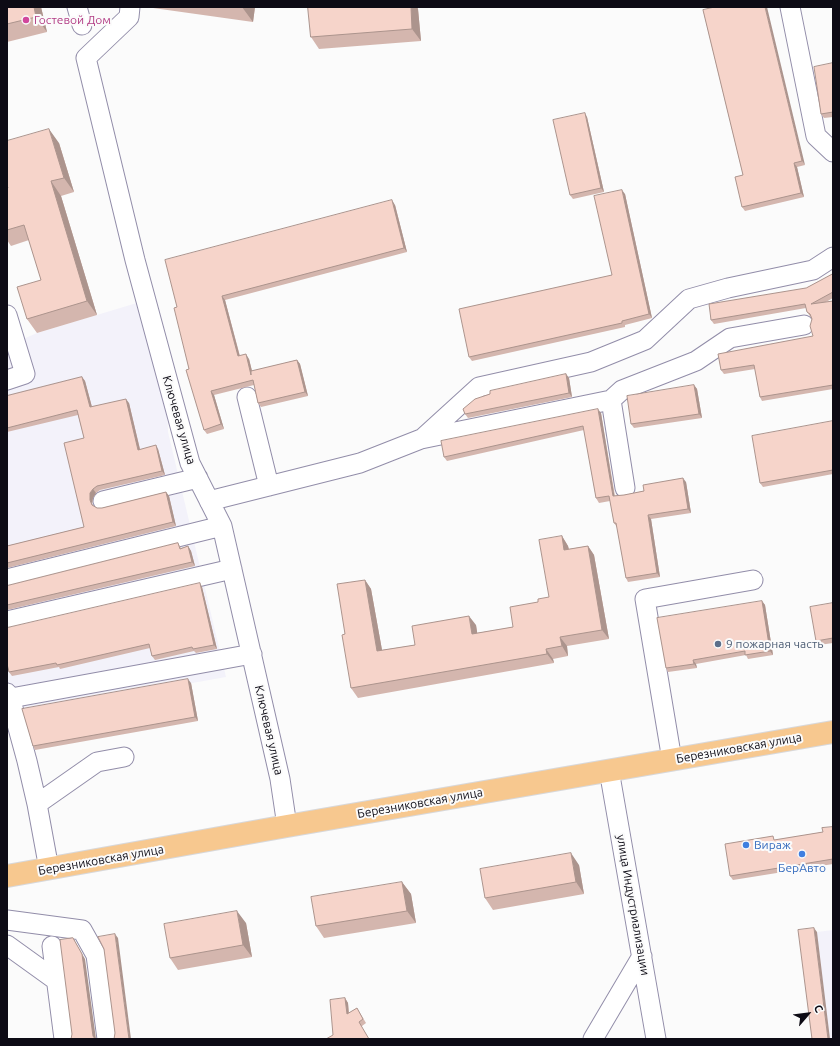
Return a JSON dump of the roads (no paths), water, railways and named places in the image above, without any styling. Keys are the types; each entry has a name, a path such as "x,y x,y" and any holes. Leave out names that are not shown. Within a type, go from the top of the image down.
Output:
{"main road":[{"name":"Березниковская улица","path":"7,876 833,732"}],"street":[{"path":"77,7 82,25"},
{"name":"Ключевая улица","path":"130,7 128,17 86,58 135,260 190,463 222,526 280,779 287,826"},
{"path":"790,7 816,136 833,152"},
{"path":"422,439 479,386 591,362 645,340 689,299 728,288 813,270 833,257"},
{"path":"7,315 25,374 7,380"},
{"path":"209,501 360,463 422,439 611,400 622,390 696,361 730,338 804,325"},
{"path":"247,397 269,486"},
{"path":"611,400 625,488"},
{"path":"103,501 198,478"},
{"path":"7,579 222,526"},
{"path":"7,621 232,569"},
{"path":"672,760 644,599 753,580"},
{"path":"49,869 38,804 9,695 252,654"},
{"path":"38,804 98,762 124,757"},
{"name":"улица Индустриализации","path":"609,770 656,1039"},
{"path":"7,920 82,930 96,955 107,1039"},
{"path":"7,945 57,981"},
{"path":"52,946 64,1039"},
{"path":"593,1039 642,956"}],"place":[{"name":"Гостевой Дом","path":"26,20"},
{"name":"9 пожарная часть","path":"718,644"},
{"name":"Вираж","path":"746,845"},
{"name":"БерАвто","path":"802,854"}]}
